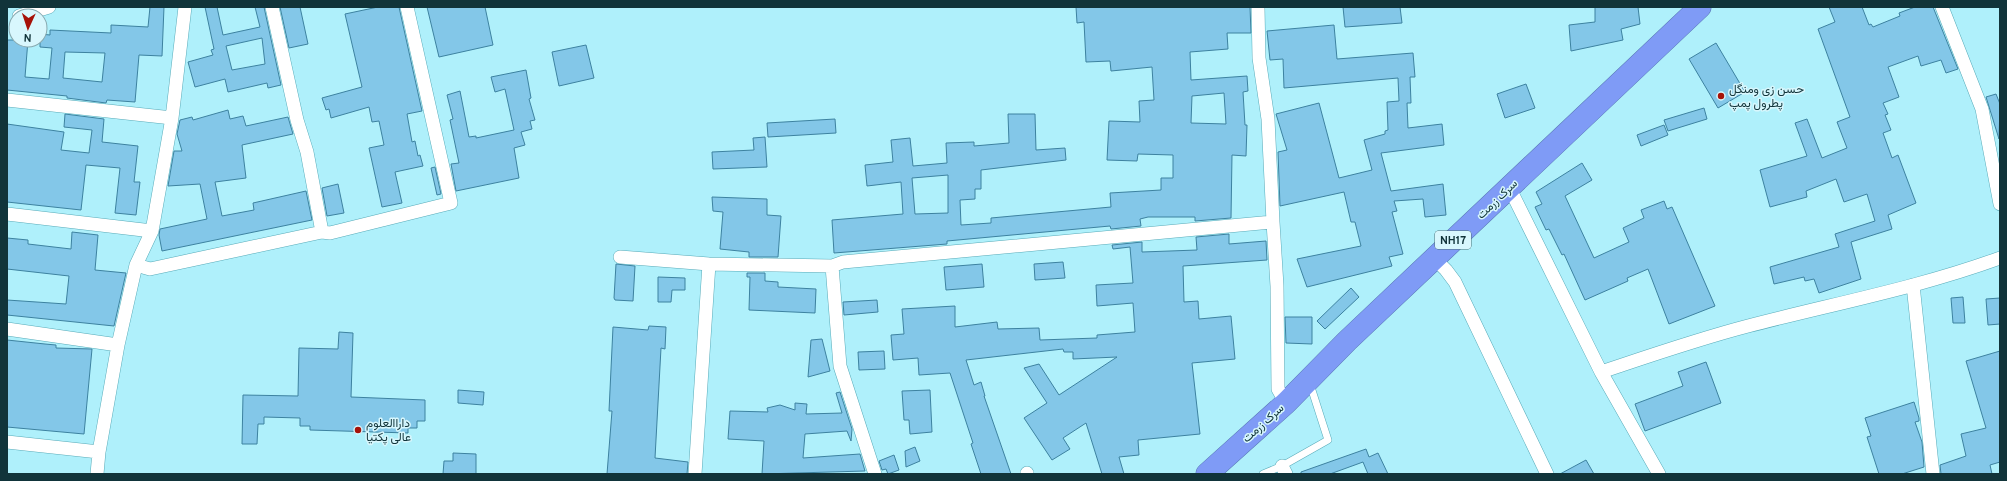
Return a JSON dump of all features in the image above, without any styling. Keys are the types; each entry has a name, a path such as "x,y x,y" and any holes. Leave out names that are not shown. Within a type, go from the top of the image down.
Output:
{"highway":[{"name":"سرک زرمت","path":"1214,471 1286,403 1434,258 1700,7"}],"street":[{"path":"98,474 99,452 118,345 136,265 152,231 172,118 185,7"},
{"path":"272,7 298,120 307,152 322,232"},
{"path":"136,265 150,269 322,232 330,233 451,203 407,7"},
{"path":"1258,7 1259,58 1268,119 1277,286 1278,389 1286,403"},
{"path":"1942,7 1982,109 2000,204"},
{"path":"7,100 172,118"},
{"path":"1509,187 1600,372 1659,474"},
{"path":"7,214 152,231"},
{"path":"620,257 709,264 832,266 851,261 1273,222"},
{"path":"1434,258 1455,282 1547,474"},
{"path":"1600,372 1748,326 1912,285 2000,258"},
{"path":"695,474 709,264"},
{"path":"832,266 840,366 875,474"},
{"path":"1912,285 1933,474"},
{"path":"7,329 118,345"},
{"path":"7,442 99,452"}],"lane":[{"path":"1263,474 1284,470 1328,440 1309,380"}],"building":[{"path":"150,7 164,7 162,56 139,55 135,102 107,100 106,103 67,98 67,96 7,90 7,40 8,48 27,48 25,77 49,79 52,48 48,48 48,35 50,35 50,30 111,33 111,25 148,27","holes":["65,52 105,53 102,82 63,78"]},
{"path":"205,7 217,7 223,35 260,27 255,7 264,7 281,85 268,88 267,83 228,92 225,79 195,87 188,62 213,55 211,50 214,49","holes":["262,38 265,64 232,70 226,46"]},
{"path":"280,7 300,7 308,44 289,48"},
{"path":"378,7 399,7 422,111 407,114 412,142 415,141 418,156 420,155 423,166 395,172 402,203 382,207 369,148 384,145 379,121 372,122 369,107 331,118 329,109 326,110 322,98 362,87 345,14"},
{"path":"427,7 485,7 493,45 439,57"},
{"path":"1076,7 1250,7 1251,33 1227,33 1228,49 1190,52 1191,80 1247,76 1248,91 1243,92 1245,125 1247,125 1246,156 1232,155 1231,218 1195,221 1195,217 1148,217 1140,219 1141,226 1111,229 1110,226 947,241 947,244 834,253 832,220 903,214 901,182 867,186 865,165 893,162 891,140 910,138 913,166 947,163 946,143 974,142 974,146 1009,143 1008,114 1035,114 1036,150 1065,148 1066,160 981,170 981,189 975,189 975,199 960,200 961,225 991,223 991,218 1111,207 1110,193 1161,190 1161,178 1173,178 1173,155 1138,154 1137,161 1107,160 1109,121 1140,122 1139,101 1154,100 1152,67 1111,71 1110,61 1086,62 1084,22 1077,23","holes":["1224,93 1226,124 1191,123 1192,96","948,175 948,213 915,214 912,178"]},
{"path":"1343,7 1400,7 1402,23 1345,27"},
{"path":"1595,7 1638,7 1640,24 1621,29 1623,40 1571,51 1569,25 1595,22"},
{"path":"1829,7 1862,7 1869,25 1871,24 1873,27 1900,16 1899,13 1915,7 1933,7 1958,69 1946,73 1941,60 1921,66 1918,56 1888,67 1899,97 1883,103 1888,114 1885,115 1891,130 1883,133 1892,158 1898,155 1916,203 1888,215 1892,229 1851,242 1861,279 1819,293 1814,279 1805,281 1804,277 1774,284 1770,267 1839,247 1835,234 1875,221 1867,194 1844,202 1836,179 1806,191 1807,197 1770,207 1760,170 1807,156 1795,123 1807,119 1822,158 1847,148 1837,122 1850,117 1818,29 1835,22"},
{"path":"1334,25 1337,59 1413,53 1415,77 1410,77 1411,103 1407,103 1408,128 1442,124 1444,145 1381,153 1391,191 1443,184 1446,215 1425,217 1423,199 1394,201 1397,211 1392,212 1403,254 1389,257 1392,266 1307,287 1297,259 1361,246 1355,222 1351,222 1344,192 1280,206 1278,152 1287,150 1276,114 1319,103 1339,178 1372,170 1364,140 1385,134 1385,131 1388,130 1387,102 1399,101 1398,78 1284,88 1283,59 1270,60 1267,31"},
{"path":"1716,43 1745,92 1718,108 1689,59"},
{"path":"586,45 594,78 559,86 552,52"},
{"path":"526,70 531,98 529,99 535,120 530,121 532,129 521,132 525,145 514,148 519,178 456,191 451,164 459,163 450,120 453,119 447,95 460,91 469,137 476,136 476,138 514,130 505,89 495,92 491,77"},
{"path":"1526,84 1535,108 1505,118 1497,94"},
{"path":"1996,94 2000,104 1999,139 1986,97"},
{"path":"1704,108 1707,119 1668,131 1664,120"},
{"path":"228,110 230,119 243,116 246,126 288,117 293,134 242,145 246,178 215,182 222,216 254,210 253,203 306,191 312,220 162,251 159,235 160,229 207,219 200,184 168,186 174,151 182,151 177,134 180,120 192,117 193,120"},
{"path":"65,114 104,119 102,142 138,146 134,182 140,182 136,215 115,213 120,168 86,165 81,210 7,202 7,124 64,132 61,150 89,153 92,130 64,127"},
{"path":"835,119 836,133 768,137 767,123"},
{"path":"1664,125 1668,135 1641,146 1637,135"},
{"path":"765,137 767,167 713,169 712,152 754,150 753,138"},
{"path":"1582,163 1592,180 1565,196 1594,258 1629,242 1623,228 1644,218 1641,210 1664,201 1667,209 1672,207 1715,306 1669,324 1648,269 1627,278 1628,281 1585,300 1564,254 1562,255 1549,229 1546,230 1535,207 1542,204 1536,192"},
{"path":"435,167 441,194 437,195 431,168"},
{"path":"338,184 344,213 327,216 322,188"},
{"path":"712,197 767,199 767,215 781,216 778,257 749,257 749,252 720,249 723,212 713,211"},
{"path":"72,232 98,235 95,270 126,273 114,326 7,315 7,300 66,304 69,276 7,269 7,238 28,240 28,244 71,249"},
{"path":"1229,234 1229,244 1266,241 1267,260 1183,266 1184,302 1198,301 1199,319 1231,316 1235,359 1192,363 1200,434 1138,440 1139,455 1119,457 1124,474 1102,474 1086,423 1063,438 1070,449 1052,460 1024,418 1047,403 1024,368 1039,364 1059,395 1117,357 1073,359 1073,352 1064,352 1063,349 966,360 974,385 981,382 984,396 1011,474 981,474 971,444 973,443 950,373 919,375 918,358 893,360 891,335 904,334 902,309 955,306 955,327 997,322 998,329 1039,328 1040,340 1097,338 1097,335 1135,332 1133,303 1097,306 1096,285 1133,283 1130,247 1113,249 1112,245 1142,242 1142,252 1197,250 1196,237"},
{"path":"1063,262 1065,278 1035,280 1034,264"},
{"path":"616,264 635,266 633,301 615,300 614,298"},
{"path":"982,264 984,287 946,290 944,267"},
{"path":"747,273 765,273 765,281 778,282 778,287 816,289 815,313 749,310 750,277 747,277"},
{"path":"658,277 685,278 685,290 672,290 671,302 658,302"},
{"path":"1351,288 1359,297 1325,329 1317,321"},
{"path":"1963,297 1965,323 1953,323 1951,298"},
{"path":"2000,298 2000,324 1988,325 1986,299"},
{"path":"877,300 878,312 844,315 843,302"},
{"path":"1285,317 1312,317 1312,344 1286,343"},
{"path":"649,326 666,327 665,349 661,348 655,458 688,462 687,474 607,474 612,411 609,411 613,327 648,330"},
{"path":"339,332 353,333 351,397 425,400 425,421 417,421 417,428 408,428 408,433 310,430 310,426 300,426 300,418 264,417 264,424 258,424 257,444 242,444 243,395 298,396 299,348 338,349"},
{"path":"822,339 830,371 808,377 811,340"},
{"path":"7,340 56,345 56,348 92,349 84,434 7,427"},
{"path":"884,351 885,369 859,370 858,352"},
{"path":"2000,351 2000,462 1990,465 1992,474 1941,474 1940,465 1966,456 1961,434 1986,428 1966,361"},
{"path":"1706,362 1721,403 1645,431 1635,404 1683,386 1678,372"},
{"path":"458,390 484,392 483,405 458,403"},
{"path":"930,390 932,432 910,434 909,420 904,420 902,391"},
{"path":"840,392 852,429 851,441 847,431 805,434 803,458 860,454 865,471 762,474 764,441 728,439 730,411 768,412 767,408 780,405 795,410 795,403 807,404 806,414 842,413 836,393"},
{"path":"1914,402 1919,418 1919,421 1915,422 1922,442 1924,467 1902,474 1879,474 1867,437 1871,436 1865,418"},
{"path":"915,447 920,461 906,467 905,451"},
{"path":"1366,449 1369,457 1378,453 1388,474 1368,474 1363,462 1330,474 1301,474 1301,472"},
{"path":"453,453 476,454 476,474 443,474 444,461 453,461"},
{"path":"894,455 899,470 888,474 886,469 882,470 879,461"},
{"path":"1586,460 1594,474 1560,474"}],"place":[{"name":"حسن زی ومنگل پطرول پمپ","path":"1721,96"},
{"name":"داراالعلوم عالی پکتیا","path":"358,430"}]}
